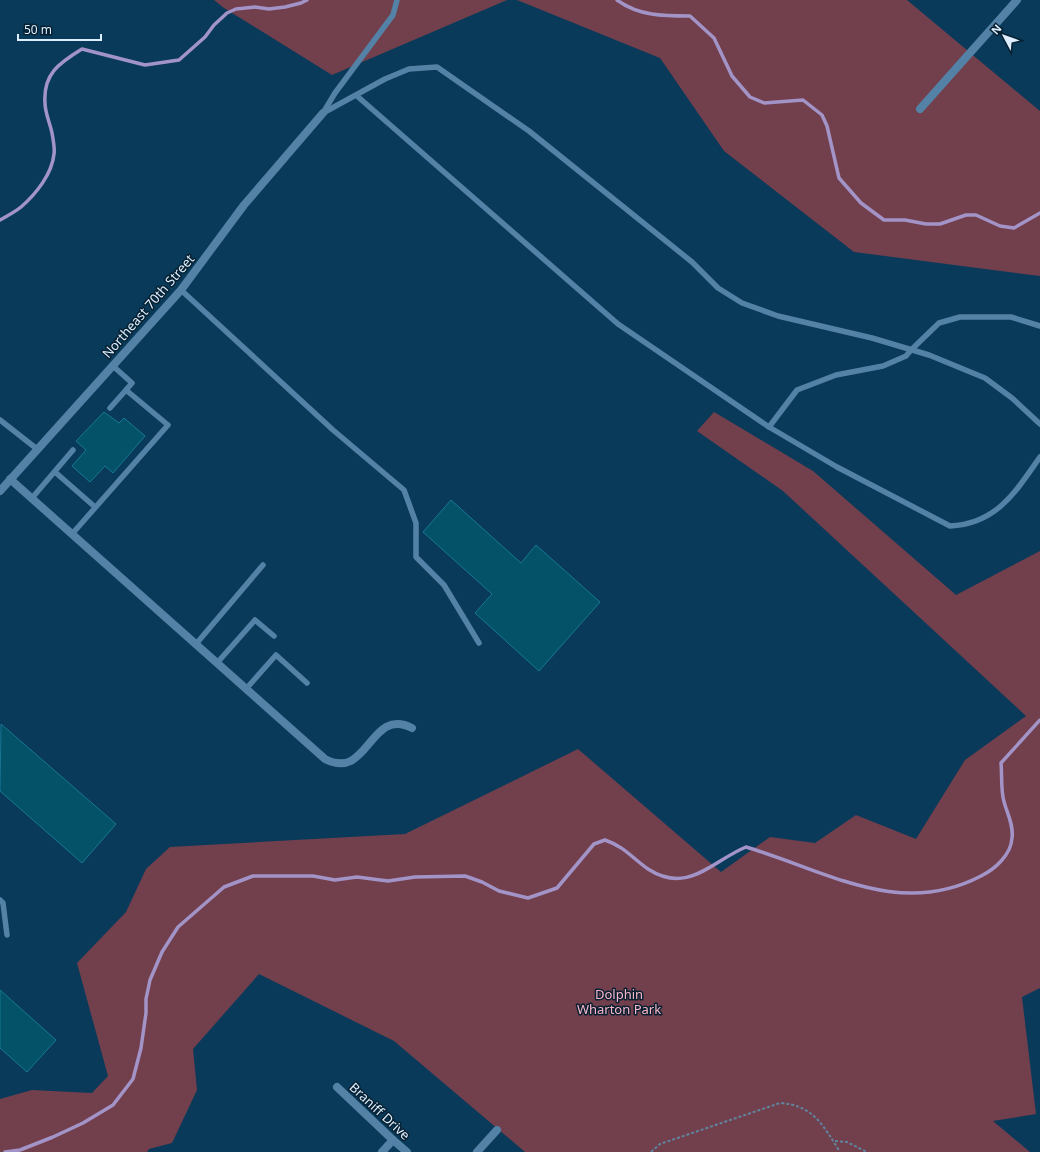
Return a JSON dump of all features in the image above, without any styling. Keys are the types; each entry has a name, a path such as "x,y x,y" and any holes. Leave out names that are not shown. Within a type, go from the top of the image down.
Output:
{"street":[{"path":"920,108 1017,0"},
{"name":"Northeast 70th Street","path":"0,491 181,290 244,205 323,113"},
{"path":"10,479 325,759 334,764 345,764 357,758 385,726 393,723 404,724 412,728"},
{"name":"Braniff Drive","path":"337,1087 407,1152"},
{"path":"477,1152 496,1130"},
{"path":"382,1152 393,1140"}],"lane":[{"path":"323,113 335,93 393,16 397,0"},
{"path":"323,113 357,96 385,79 409,69 437,67 529,131 692,262 718,288 742,303 778,316 911,350 985,378 1012,398 1040,424"},
{"path":"357,96 618,324 769,427 837,467 950,526 967,525 989,516 1013,495 1040,456"},
{"path":"181,290 333,430 404,490 416,523 416,557 444,585 479,643"},
{"path":"769,427 797,390 836,375 883,366 906,356 939,323 960,317 1011,317 1040,326"},
{"path":"110,408 132,383 113,366"},
{"path":"72,534 95,506 168,425 126,390"},
{"path":"0,420 37,449"},
{"path":"32,498 73,450"},
{"path":"55,472 95,506"},
{"path":"196,644 263,565"},
{"path":"217,663 255,620 274,636"},
{"path":"246,689 276,655 307,683"},
{"path":"0,900 3,903 7,935"}],"path":[{"path":"651,1152 660,1144 780,1103 796,1105 808,1110 817,1118 828,1136 835,1141 840,1152"},
{"path":"835,1141 847,1142 867,1152"}],"green space":[{"path":"214,0 507,0 332,75 224,8"},
{"path":"517,0 907,0 1040,111 1040,276 854,252 724,151 660,58"},
{"name":"Dolphin Wharton Park","path":"714,412 813,471 956,595 1040,551 1040,988 1022,997 1036,1114 993,1121 1030,1152 525,1152 394,1041 259,974 193,1049 197,1090 172,1143 149,1149 147,1152 0,1152 0,1099 32,1090 92,1093 108,1076 77,963 126,912 146,869 170,847 405,834 578,749 721,872 770,837 815,843 856,815 916,839 965,760 1026,716 783,491 697,431"}],"building":[{"path":"104,412 119,423 124,418 145,436 113,473 105,466 90,482 72,466 86,450 76,441"},
{"path":"451,500 521,563 536,545 600,602 539,671 475,613 492,594 423,532"},
{"path":"1,724 116,824 82,863 0,791"},
{"path":"0,990 56,1040 27,1072 0,1048"}],"waterway":[{"path":"0,220 16,211 27,202 38,190 50,169 53,161 54,146 46,110 45,93 47,84 54,70 66,59 82,49 145,65 179,60 205,37 214,25 227,13 236,9 255,7 269,9 285,7 307,0"},
{"path":"617,0 634,9 652,14 690,16 714,38 732,76 750,97 764,103 803,100 822,115 827,126 839,178 861,203 884,220 905,220 926,224 940,224 966,215 976,215 1000,226 1014,228 1040,213"},
{"path":"5,1152 20,1150 53,1137 83,1123 113,1105 133,1079 141,1048 146,1013 146,999 150,980 162,952 178,927 224,887 253,876 313,876 335,880 357,877 388,881 415,877 465,876 482,882 499,891 528,898 557,888 594,844 605,840 623,849 648,869 662,876 675,878 688,877 699,873 746,847 833,878 891,892 921,893 951,888 986,873 997,865 1009,850 1012,838 1012,827 1003,797 1001,763 1040,720"}]}
